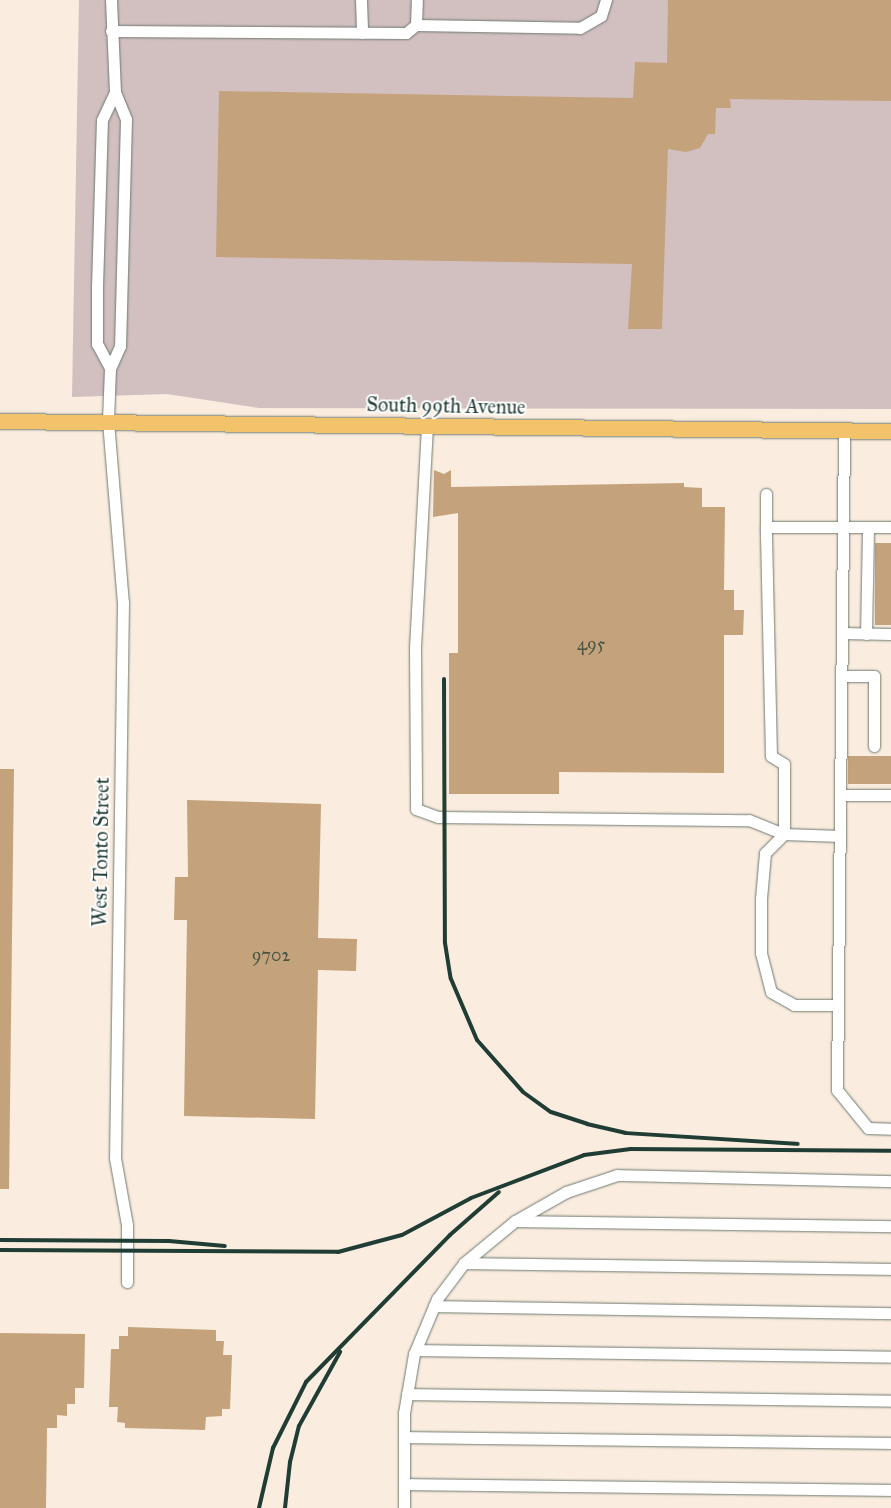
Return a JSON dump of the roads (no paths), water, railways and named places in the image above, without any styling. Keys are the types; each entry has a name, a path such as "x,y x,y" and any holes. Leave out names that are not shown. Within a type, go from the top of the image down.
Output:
{"main road":[{"name":"South 99th Avenue","path":"0,421 891,431"}],"street":[{"path":"110,368 120,346 126,119 114,92 111,0"},
{"path":"361,0 362,33"},
{"path":"416,25 417,0"},
{"path":"111,31 406,33 416,25 580,28 601,16 606,0"},
{"path":"110,368 97,344 97,286 102,120 114,92"},
{"name":"West Tonto Street","path":"110,368 108,421 123,602 115,1158 128,1225 127,1282"},
{"path":"427,426 416,630 416,809 438,816 749,820 784,834 840,836"},
{"path":"844,430 838,1090 868,1128 891,1129"},
{"path":"766,494 771,756 784,764 784,834 766,853 761,899 761,952 771,992 794,1005 838,1005"},
{"path":"766,527 891,527"},
{"path":"866,634 868,528"},
{"path":"842,634 891,634"},
{"path":"842,676 874,676 874,746"},
{"path":"840,796 891,795"},
{"path":"404,1508 404,1437 408,1394 416,1350 434,1306 464,1263 515,1221 566,1192 617,1175 891,1181"},
{"path":"515,1221 891,1226"},
{"path":"464,1263 891,1269"},
{"path":"434,1306 891,1313"},
{"path":"416,1350 891,1357"},
{"path":"408,1394 891,1401"},
{"path":"404,1437 891,1444"},
{"path":"404,1484 891,1490"}],"railway":[{"path":"444,679 445,943 451,979 477,1040 523,1092 551,1112 587,1124 625,1133 798,1144"},
{"path":"0,1250 338,1252 402,1235 471,1198 584,1155 631,1149 891,1151"},
{"path":"259,1508 273,1448 306,1382 450,1235 499,1192"},
{"path":"0,1240 169,1241 225,1246"},
{"path":"285,1508 290,1462 299,1426 340,1352"}]}
